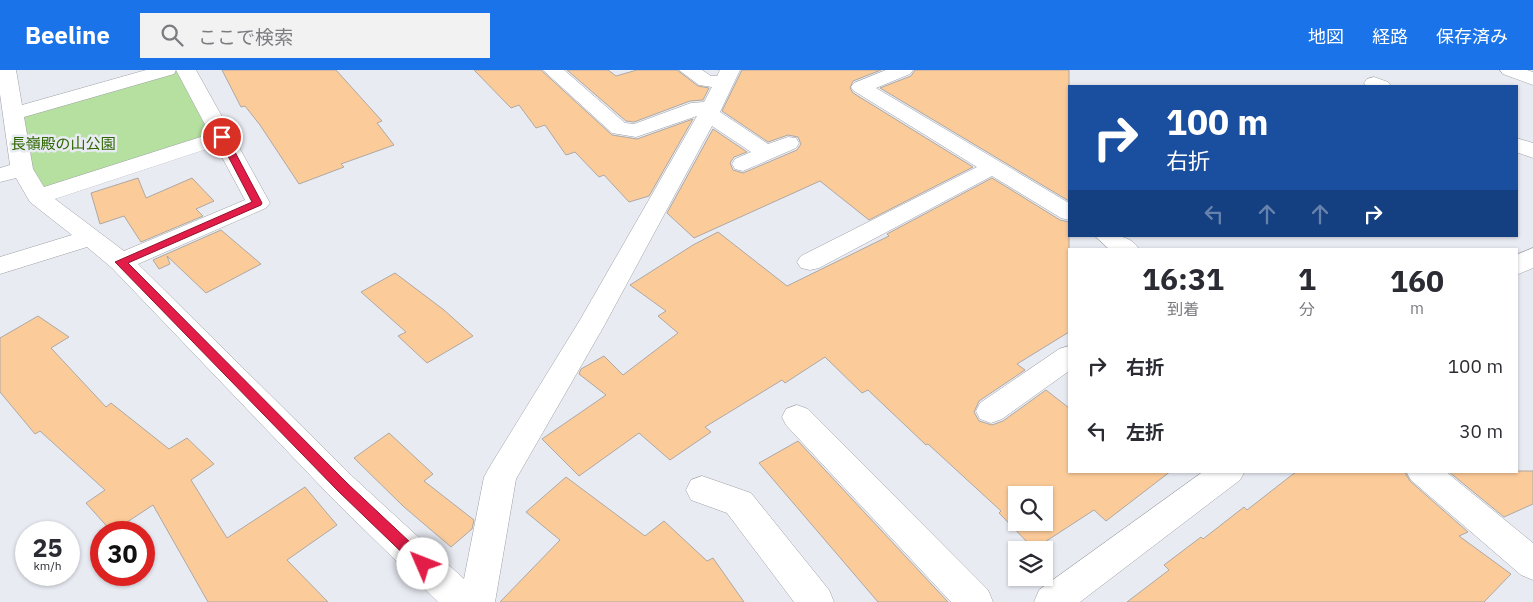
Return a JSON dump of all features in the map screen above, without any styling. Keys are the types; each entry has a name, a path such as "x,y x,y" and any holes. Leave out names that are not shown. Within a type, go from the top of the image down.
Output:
{"street":[{"path":"6,70 22,170 38,197 121,262 343,488 463,602"},
{"path":"13,114 167,70"},
{"path":"121,262 258,203 186,70"},
{"path":"553,70 619,129 636,130 698,107 767,153"},
{"path":"689,70 706,81 727,77"},
{"path":"903,70 861,87 1068,212"},
{"path":"1510,70 1533,79"},
{"path":"477,602 500,478 590,326 709,113 727,77"},
{"path":"38,197 222,137"},
{"path":"743,164 788,143"},
{"path":"1518,145 1533,152"},
{"path":"810,262 993,167"},
{"path":"0,175 22,170"},
{"path":"1109,237 1125,248"},
{"path":"0,266 90,238"},
{"path":"1518,267 1533,256"},
{"path":"991,411 1068,357"},
{"path":"797,417 975,602"},
{"path":"1052,602 1226,473"},
{"path":"1424,473 1533,564"},
{"path":"702,490 739,503 816,602"}],"green space":[{"name":"長嶺殿の山公園","path":"167,70 186,70 222,137 38,197 13,114"}],"building":[{"path":"222,70 336,70 382,121 377,123 394,145 341,164 344,167 299,184 260,125 245,106 241,107"},
{"path":"474,70 541,70 612,135 637,139 693,119 649,196 629,202 604,175 599,177 575,152 566,155 545,125 536,128 519,105 511,108"},
{"path":"567,70 608,70 616,76 637,70 677,70 698,86 709,88 703,100 690,101 634,122 626,121"},
{"path":"742,70 881,70 853,81 850,88 853,93 973,167 869,220 820,181 694,238 667,213 713,129 747,152 734,157 730,163 733,170 743,173 797,150 801,144 798,137 788,135 768,142 722,111"},
{"path":"915,70 1069,70 1068,200 880,88 911,76"},
{"path":"138,178 146,198 192,178 214,201 196,209 203,216 141,242 124,216 100,224 91,193"},
{"path":"992,178 1060,220 1068,222 1068,333 1017,364 1025,370 979,401 974,412 979,421 992,425 1003,421 1046,390 1068,407 1068,473 1168,473 1106,521 1094,510 1046,541 1026,541 1016,531 1053,531 1053,486 1008,486 1008,522 999,513 1001,511 928,444 926,445 868,390 862,393 825,357 785,383 782,380 705,427 711,432 670,460 639,433 579,476 542,439 606,395 579,374 581,369 604,356 623,375 678,333 658,316 666,311 630,285 693,245 718,232 787,286 889,236 887,234"},
{"path":"221,230 261,264 206,293 167,256 170,264 159,269 153,260"},
{"path":"395,273 444,310 473,336 427,363 398,336 406,332 361,292"},
{"path":"38,316 69,337 51,348 106,407 111,403 169,449 187,438 214,464 191,480 227,538 305,487 337,525 287,560 328,602 208,602 153,505 129,521 102,521 86,503 105,490 40,431 35,434 0,392 0,338"},
{"path":"389,433 433,474 424,481 474,520 472,529 451,547 403,506 354,458"},
{"path":"798,441 948,602 878,602 759,463"},
{"path":"1518,471 1533,471 1533,504 1504,517 1450,473 1518,473"},
{"path":"1294,473 1405,473 1410,481 1468,532 1459,536 1511,574 1484,602 1127,602 1169,570 1164,565 1201,537 1203,539 1244,507 1247,510"},
{"path":"566,477 645,536 664,521 707,561 713,558 744,602 500,602 560,540 526,512"}],"route":[{"path":"222,137 258,203 121,262 343,488 423,564"}]}
